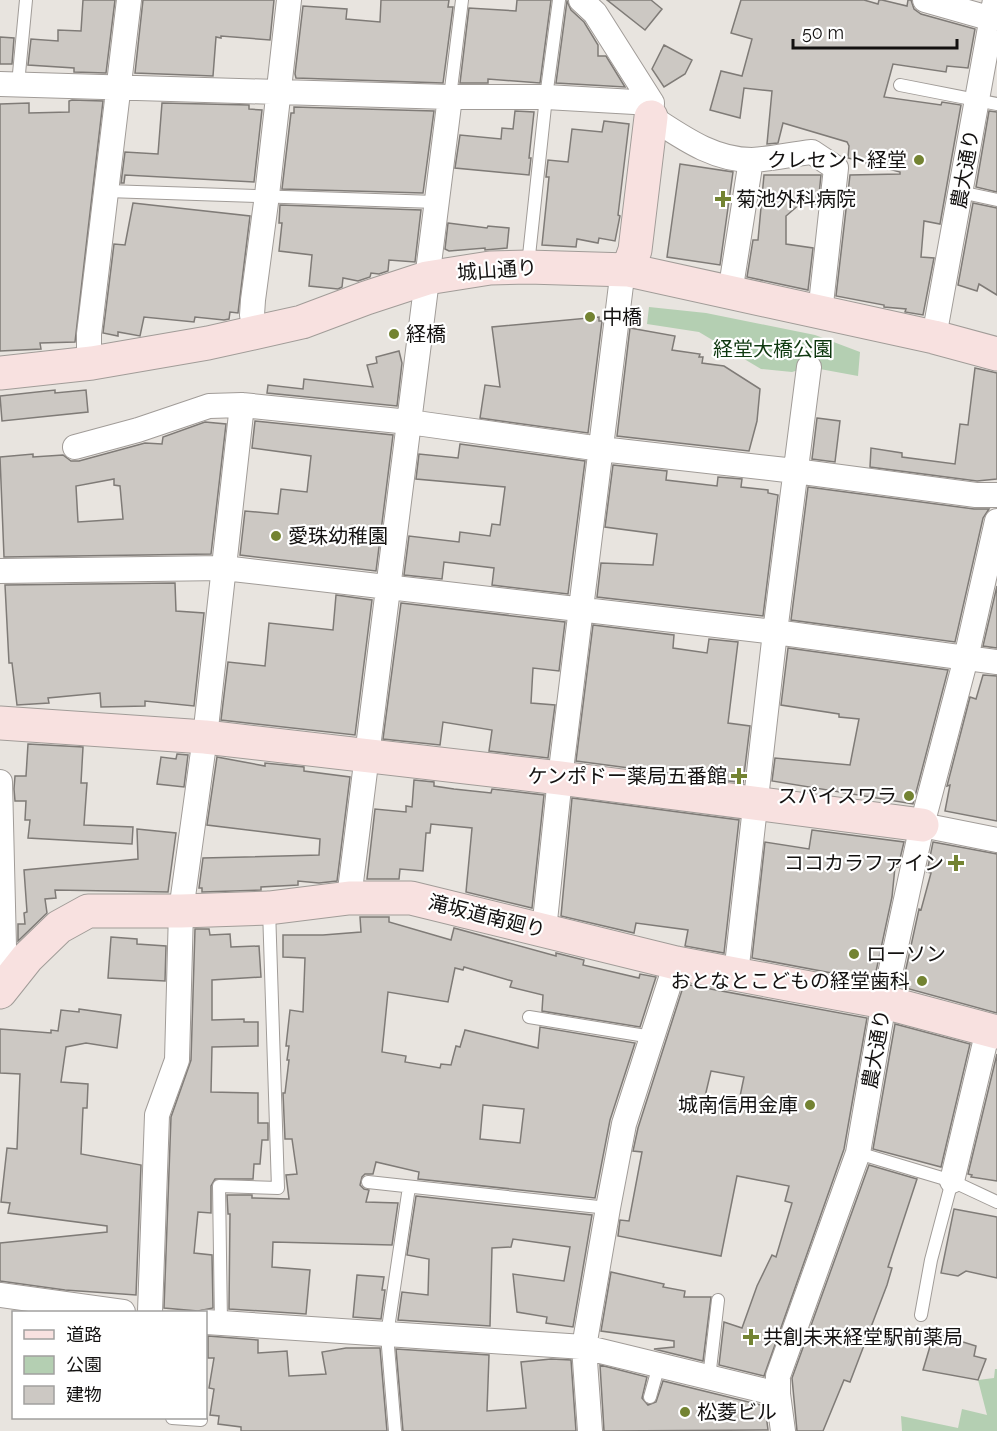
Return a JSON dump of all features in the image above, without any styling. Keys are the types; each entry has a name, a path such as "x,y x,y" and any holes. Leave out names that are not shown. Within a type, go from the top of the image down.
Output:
{"street":[{"path":"92,363 89,347 90,334 129,0"},
{"path":"255,333 252,315 289,0"},
{"path":"581,0 595,13 652,110 696,147 730,157 751,160 812,152 836,168 820,313"},
{"path":"925,0 994,9"},
{"name":"農大通り","path":"934,338 960,192 987,102 994,9"},
{"path":"9,84 450,97 546,97 652,110"},
{"path":"349,898 450,97"},
{"path":"544,930 560,778 621,285 635,250 652,110"},
{"path":"730,292 751,160"},
{"name":"城山通り","path":"0,373 92,363 255,333 302,322 427,278 490,268 528,267 628,270 997,354"},
{"path":"736,974 775,632 809,367"},
{"path":"150,1311 157,1115 177,1060 181,911 205,737 242,405"},
{"path":"75,447 138,430 210,406 242,405 409,422 601,449 976,495 997,495"},
{"name":"農大通り","path":"783,1431 778,1376 858,1153 884,1002 922,825 966,658 997,521"},
{"path":"0,571 224,568 775,632 997,662"},
{"path":"0,723 205,737 368,755 922,825 997,840"},
{"path":"0,782 2,989"},
{"name":"滝坂道南廻り","path":"2,989 27,958 59,927 88,911 269,908 349,898 411,898 676,963 884,1002 993,1031"},
{"path":"590,1431 584,1347 608,1208 624,1124 676,963"},
{"path":"952,1180 993,1031"},
{"path":"0,1295 116,1311"},
{"path":"213,1323 584,1347 778,1394"}],"lane":[{"path":"9,84 26,0"},
{"path":"450,97 462,0"},
{"path":"528,267 559,0"},
{"path":"900,86 987,102"},
{"path":"107,191 436,202"},
{"path":"960,192 997,200"},
{"path":"213,1323 219,1186 278,1188 269,908"},
{"path":"530,1017 652,1036"},
{"path":"858,1153 952,1180 997,1202"},
{"path":"921,1315 931,1260 952,1180"},
{"path":"368,1182 608,1208"},
{"path":"395,1431 387,1335 409,1187"},
{"path":"710,1378 718,1300"},
{"path":"650,1397 659,1365"},
{"path":"177,1419 201,1423"}],"green space":[{"name":"経堂大橋公園","path":"649,307 706,313 815,335 860,352 858,376 809,367 792,372 761,369 699,332 647,324"},
{"path":"995,1369 997,1369 997,1431 902,1431 901,1416 958,1428 962,1409 987,1415 978,1380 994,1378"}],"building":[{"path":"83,0 115,0 106,73 74,72 74,68 28,65 31,39 58,41 58,30 81,31"},
{"path":"143,0 274,0 270,40 216,37 213,76 135,73"},
{"path":"381,0 449,0 448,7 453,7 443,83 296,78 303,6 347,9 346,19 380,22"},
{"path":"517,0 551,0 540,83 488,79 488,83 460,83 469,8 516,11"},
{"path":"607,0 651,0 662,9 645,30"},
{"path":"741,0 864,0 878,4 879,0 882,0 907,6 908,0 911,0 914,9 921,14 975,29 968,68 947,66 946,72 893,64 884,97 941,105 942,102 961,105 940,224 924,221 921,257 934,258 923,315 905,312 906,309 884,307 884,305 836,296 850,175 900,174 900,172 848,158 847,142 783,123 778,143 767,144 772,91 744,88 740,118 710,110 721,71 742,76 752,39 731,33"},
{"path":"567,1 571,10 584,22 598,45 598,56 606,56 625,87 556,83"},
{"path":"0,37 14,38 12,64 0,64"},
{"path":"664,45 692,60 685,74 664,87 652,69"},
{"path":"69,101 103,101 75,342 40,343 41,349 0,351 0,104 29,103 29,113 69,112"},
{"path":"162,103 249,105 249,109 262,110 254,182 125,175 124,183 121,183 125,152 158,154"},
{"path":"294,107 434,111 423,193 282,189 291,113 294,113"},
{"path":"515,111 534,112 529,175 455,168 460,135 501,139 502,128 513,129"},
{"path":"989,111 997,112 997,192 976,187"},
{"path":"604,121 629,124 618,215 620,216 615,241 599,238 598,243 577,239 576,247 542,245 549,177 546,177 548,160 568,162 572,129 602,132"},
{"path":"680,164 733,172 720,265 667,257"},
{"path":"764,175 821,175 818,204 800,204 786,216 786,244 813,248 808,290 747,277 753,240 758,240"},
{"path":"133,203 250,216 238,313 230,312 229,319 224,320 195,317 194,322 144,317 140,336 118,332 118,336 103,333 114,244 125,245"},
{"path":"973,203 997,208 997,295 979,284 977,291 958,285"},
{"path":"280,205 421,210 415,262 389,260 388,271 379,274 371,273 370,277 358,281 343,278 342,287 338,289 309,286 312,255 279,251 282,223 279,223"},
{"path":"448,223 509,228 507,248 449,251 445,249"},
{"path":"599,317 599,321 602,321 588,433 480,418 485,385 500,387 492,327"},
{"path":"630,328 675,336 672,350 700,354 699,357 703,357 702,363 724,366 760,389 757,421 749,451 617,436"},
{"path":"399,351 402,363 397,406 267,393 268,385 303,389 304,379 373,387 367,365 377,363 376,357"},
{"path":"975,368 997,373 997,479 977,481 870,467 871,448 902,453 902,457 955,464 960,424 968,425"},
{"path":"55,390 55,393 86,390 88,412 2,421 0,396"},
{"path":"817,418 840,421 835,462 812,459"},
{"path":"255,421 393,435 376,571 240,555 245,511 278,514 281,489 307,492 311,456 252,448"},
{"path":"205,422 226,424 211,554 4,557 0,457 33,454 33,457 63,455 71,461 79,461 145,443 162,444 163,437","holes":["114,479 114,485 120,486 123,519 78,522 76,486"]},
{"path":"460,444 585,461 568,594 492,585 494,568 444,562 442,579 404,575 409,536 459,542 460,532 490,536 492,524 500,525 505,487 416,479 419,454 458,458"},
{"path":"613,465 667,471 666,480 717,486 718,477 742,479 741,487 768,490 768,493 778,495 763,616 597,597 601,563 653,565 657,534 605,527"},
{"path":"808,487 974,509 989,509 983,518 955,642 791,620"},
{"path":"175,583 176,611 204,613 194,706 145,701 145,706 101,707 100,693 48,698 49,703 17,705 12,663 9,663 5,585"},
{"path":"997,586 997,648 983,646"},
{"path":"336,595 372,600 355,735 221,720 228,662 265,666 269,623 333,630"},
{"path":"401,603 565,622 559,671 533,668 531,703 555,705 548,758 489,751 492,730 443,722 440,745 383,739"},
{"path":"593,625 674,635 673,648 707,653 709,639 738,642 728,723 750,726 743,783 576,761"},
{"path":"788,648 948,670 913,804 772,781 775,758 850,765 859,719 781,705"},
{"path":"983,675 997,676 997,821 945,811 950,785 947,786 970,697 976,699"},
{"path":"28,744 83,747 81,783 87,783 84,825 133,827 132,844 28,838 30,820 25,820 26,801 15,801 14,789 15,776 26,776"},
{"path":"177,754 188,755 184,787 157,784 161,757 176,759"},
{"path":"217,757 265,766 265,763 304,767 304,771 350,777 337,881 319,883 298,881 298,885 261,887 261,890 202,892 202,888 199,888 203,858 319,855 320,839 207,825"},
{"path":"414,780 434,782 434,786 454,789 491,793 492,789 544,795 532,908 466,892 472,828 431,824 430,833 426,833 423,871 400,869 399,879 367,879 375,809 406,812 406,806 412,807"},
{"path":"572,798 739,820 724,953 685,946 688,930 636,923 634,933 561,916"},
{"path":"137,829 176,833 168,892 55,890 56,898 45,899 47,913 18,941 18,924 25,924 24,913 27,912 24,870 138,859"},
{"path":"812,830 904,842 898,867 895,867 892,897 874,981 752,958 765,842 809,849"},
{"path":"933,842 997,854 997,1013 902,987 919,909 921,910 931,873 927,872"},
{"path":"360,917 389,917 389,922 451,940 454,928 556,956 556,953 584,960 583,965 639,978 640,974 656,977 640,1027 542,1011 543,995 510,987 512,981 464,967 463,970 455,968 448,1002 388,992 382,1052 406,1056 405,1062 440,1068 441,1064 451,1065 456,1046 460,1047 465,1030 538,1048 540,1027 635,1043 610,1120 595,1198 418,1179 419,1172 376,1162 373,1174 365,1174 360,1185 369,1190 366,1202 398,1203 392,1245 273,1242 272,1267 310,1270 306,1314 229,1309 230,1214 228,1214 227,1195 289,1199 286,1175 297,1174 292,1139 285,1139 283,1093 285,1093 289,1060 287,1060 289,1046 286,1046 290,1010 303,1012 305,958 283,957 283,935 361,932","holes":["483,1105 524,1109 520,1143 480,1139"]},
{"path":"195,929 209,929 210,935 230,934 231,947 259,946 261,977 212,980 212,1020 244,1019 244,1022 258,1022 258,1046 212,1047 211,1092 258,1093 258,1123 268,1123 268,1140 262,1140 260,1164 254,1164 253,1179 215,1179 211,1186 211,1213 198,1212 194,1253 212,1255 213,1308 198,1311 164,1308 171,1117 191,1060"},
{"path":"111,937 137,939 137,944 166,946 165,981 108,978"},
{"path":"684,984 867,1018 844,1149 764,1376 719,1365 724,1322 742,1328 757,1286 772,1255 776,1257 792,1203 785,1201 789,1186 737,1176 721,1256 618,1236 620,1220 629,1221 642,1152 633,1151 638,1128","holes":["711,1071 744,1077 737,1111 703,1105"]},
{"path":"79,1009 121,1015 117,1048 86,1043 66,1047 61,1082 88,1084 87,1108 83,1108 81,1154 141,1165 136,1295 65,1290 0,1281 0,1243 107,1232 107,1226 8,1213 10,1203 1,1202 7,1148 17,1149 20,1074 0,1073 0,1029 51,1033 51,1030 58,1031 61,1010 79,1012"},
{"path":"895,1024 970,1044 941,1167 873,1149"},
{"path":"997,1054 997,1181 971,1177 972,1175 968,1174"},
{"path":"869,1165 917,1179 888,1267 892,1268 887,1285 850,1382 844,1380 823,1431 797,1431 792,1378"},
{"path":"416,1196 592,1215 573,1327 546,1323 547,1317 517,1312 513,1274 564,1281 570,1247 513,1239 511,1247 492,1248 490,1326 398,1320 402,1292 428,1295 429,1259 407,1255"},
{"path":"954,1209 997,1217 997,1278 966,1271 958,1276 941,1273"},
{"path":"611,1272 685,1291 684,1297 711,1297 703,1361 654,1349 674,1347 674,1341 601,1331"},
{"path":"357,1275 384,1277 382,1290 385,1290 381,1319 353,1317"},
{"path":"934,1333 976,1346 974,1356 986,1359 978,1380 923,1370"},
{"path":"208,1336 258,1340 258,1353 287,1351 289,1376 326,1374 322,1352 346,1348 380,1348 387,1431 241,1431 241,1427 218,1424 219,1416 210,1415 214,1389 209,1388 214,1358 208,1358"},
{"path":"396,1349 489,1355 487,1411 526,1408 521,1362 571,1360 576,1431 403,1431"},
{"path":"600,1365 647,1377 642,1398 648,1405 656,1402 663,1381 765,1406 768,1430 604,1431"}],"place":[{"name":"クレセント経堂","path":"919,160"},
{"name":"菊池外科病院","path":"723,199"},
{"name":"中橋","path":"590,317"},
{"name":"経橋","path":"394,334"},
{"name":"愛珠幼稚園","path":"276,536"},
{"name":"ケンポドー薬局五番館","path":"739,776"},
{"name":"スパイスワラ","path":"909,796"},
{"name":"ココカラファイン","path":"956,863"},
{"name":"ローソン","path":"854,954"},
{"name":"おとなとこどもの経堂歯科","path":"922,981"},
{"name":"城南信用金庫","path":"810,1105"},
{"name":"共創未来経堂駅前薬局","path":"751,1337"},
{"name":"松菱ビル","path":"685,1412"}]}
